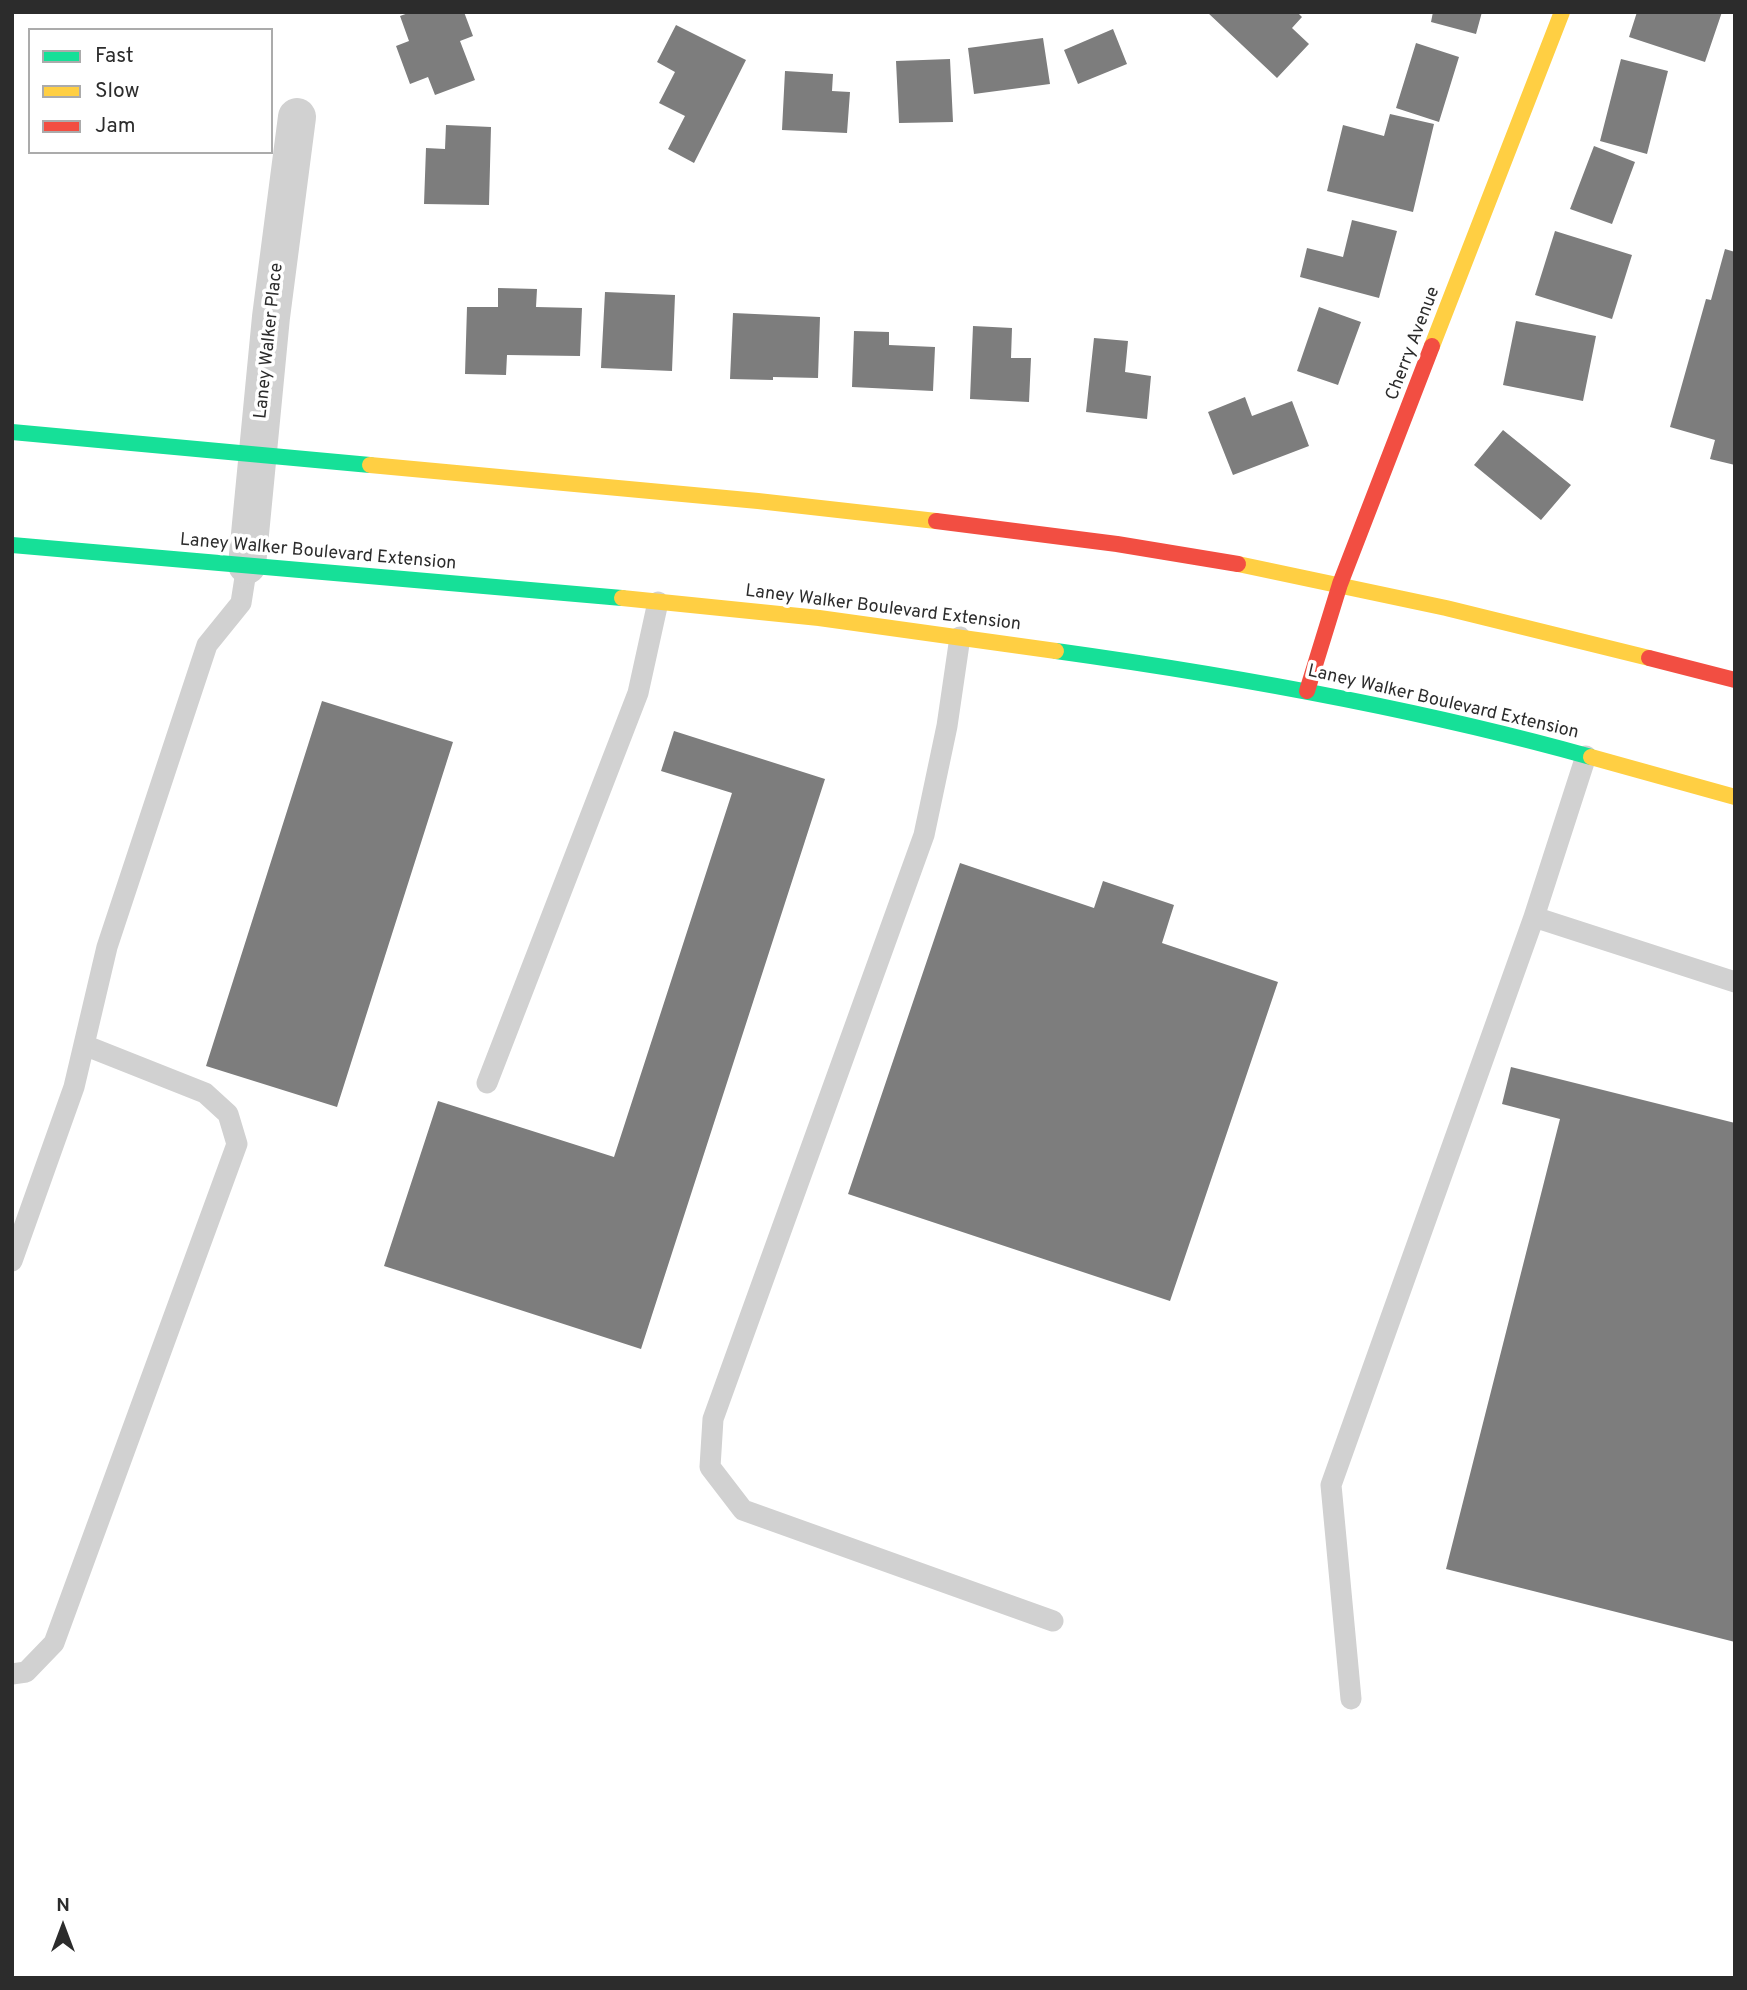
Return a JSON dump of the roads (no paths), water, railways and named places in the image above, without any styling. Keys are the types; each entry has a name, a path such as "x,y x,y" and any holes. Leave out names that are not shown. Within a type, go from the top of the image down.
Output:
{"main road":[{"name":"Cherry Avenue","path":"1307,691 1340,584 1562,12"},
{"path":"12,432 684,493 886,514 1153,550 1340,584 1555,634 1735,680"},
{"name":"Laney Walker Boulevard Extension","path":"12,545 819,618 1164,666 1307,691 1423,716 1586,756 1735,797"}],"street":[{"name":"Laney Walker Place","path":"247,565 271,317 297,117"}],"lane":[{"path":"12,1261 74,1087 107,947 207,645 241,604 247,565"},
{"path":"487,1083 638,694 658,602"},
{"path":"960,637 947,726 924,835 713,1419 710,1467 743,1510 1053,1621"},
{"path":"1351,1699 1331,1485 1534,917 1586,756"},
{"path":"1534,917 1735,982"},
{"path":"12,1674 26,1672 54,1643 237,1144 228,1114 205,1093 84,1045"}]}
